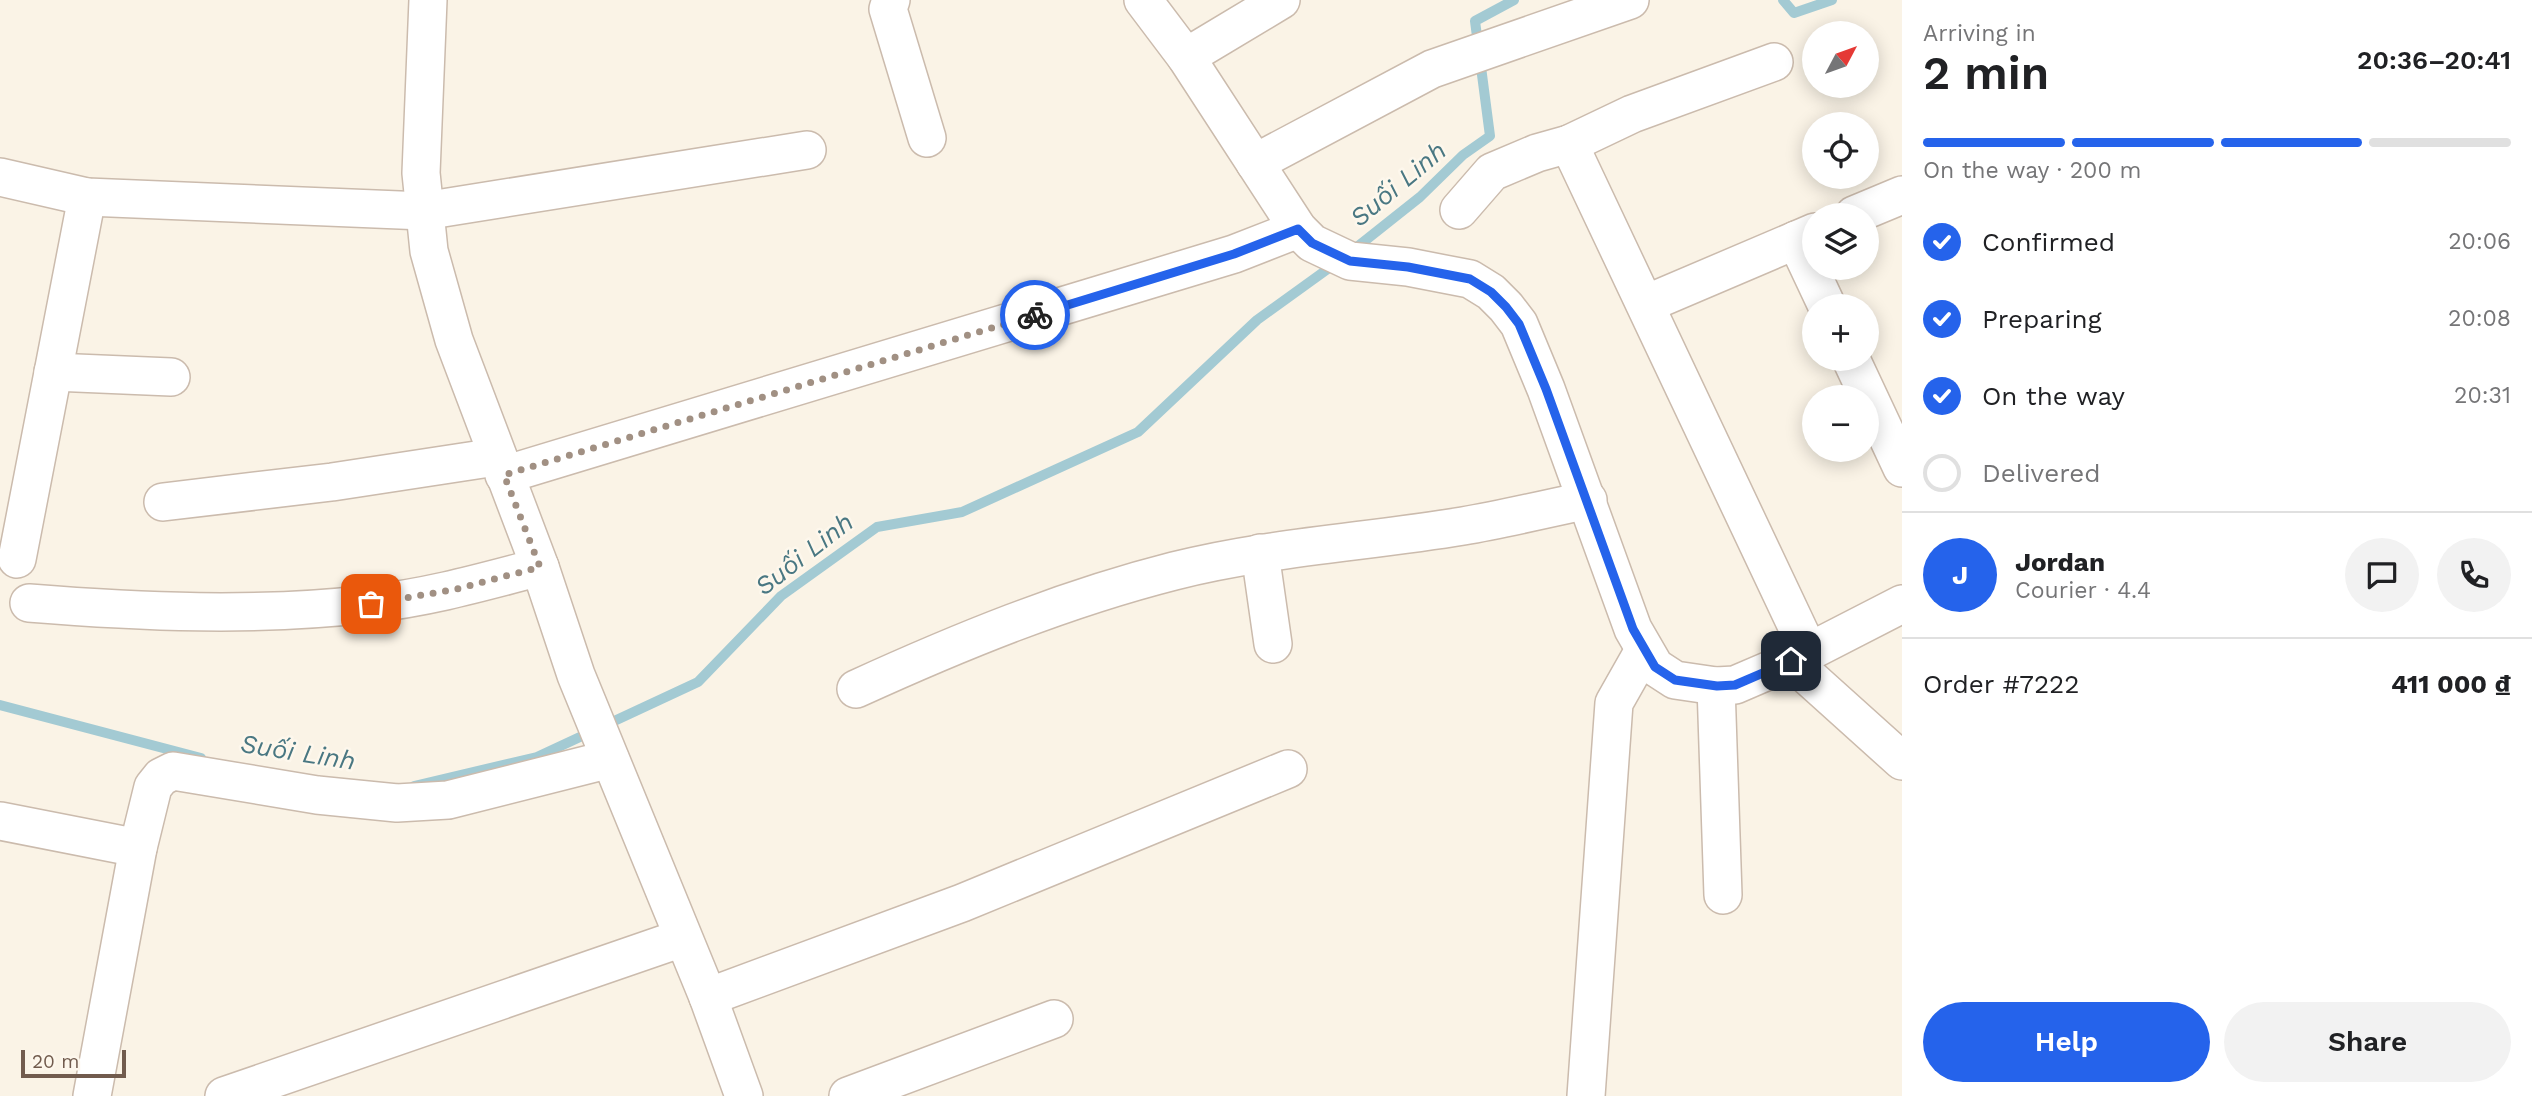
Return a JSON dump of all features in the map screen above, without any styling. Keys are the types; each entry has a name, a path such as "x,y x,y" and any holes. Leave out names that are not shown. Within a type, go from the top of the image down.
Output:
{"street":[{"path":"428,0 421,173 429,251 454,340 540,567 576,675 708,997 744,1096"},
{"path":"891,0 888,9 927,138"},
{"path":"1143,0 1186,57 1305,236 1350,261 1408,267 1470,279 1491,292 1506,307 1519,324 1588,500 1633,629 1655,667 1675,680 1717,686 1735,685 1800,657 1902,604"},
{"path":"1186,57 1281,0"},
{"path":"1255,163 1432,69 1630,1"},
{"path":"1459,210 1492,172 1537,153 1569,145 1632,114 1774,62"},
{"path":"1569,145 1646,304 1800,657 1902,761"},
{"path":"0,177 87,197 424,211 807,150"},
{"path":"1879,205 1902,195"},
{"path":"17,559 87,197"},
{"path":"163,502 500,466 1305,236"},
{"path":"1646,304 1802,237"},
{"path":"1857,371 1902,468"},
{"path":"53,372 171,377"},
{"path":"856,689 936,653 1068,601 1175,571 1260,553 1463,526 1588,500"},
{"path":"1260,553 1273,644"},
{"path":"29,603 119,610 309,610 371,604 457,589 540,567"},
{"path":"1586,1096 1614,703 1644,650"},
{"path":"1717,686 1723,895"},
{"path":"92,1096 138,848 153,786 161,777 173,771 317,795 397,803 448,800 610,759"},
{"path":"708,997 961,903 1288,769"},
{"path":"0,821 138,848"},
{"path":"224,1096 682,938"},
{"path":"848,1096 1054,1019"}],"waterway":[{"name":"Suối Linh","path":"1352,251 1420,197 1463,155 1490,136 1475,21 1514,0"},
{"name":"Suối Linh","path":"1783,0 1794,13 1832,0"},
{"name":"Suối Linh","path":"414,786 537,757 698,682 781,596 877,527 962,512 1138,432 1257,320 1336,263"},
{"name":"Suối Linh","path":"0,705 201,758"}],"way so far":[{"path":"371,604 457,589 540,567 504,475 1035,315"}],"route":[{"path":"1035,315 1234,254 1298,229 1312,243 1350,261 1408,267 1470,279 1491,292 1519,324 1588,500 1633,629 1655,667 1675,680 1717,686 1735,685 1791,661"}]}
